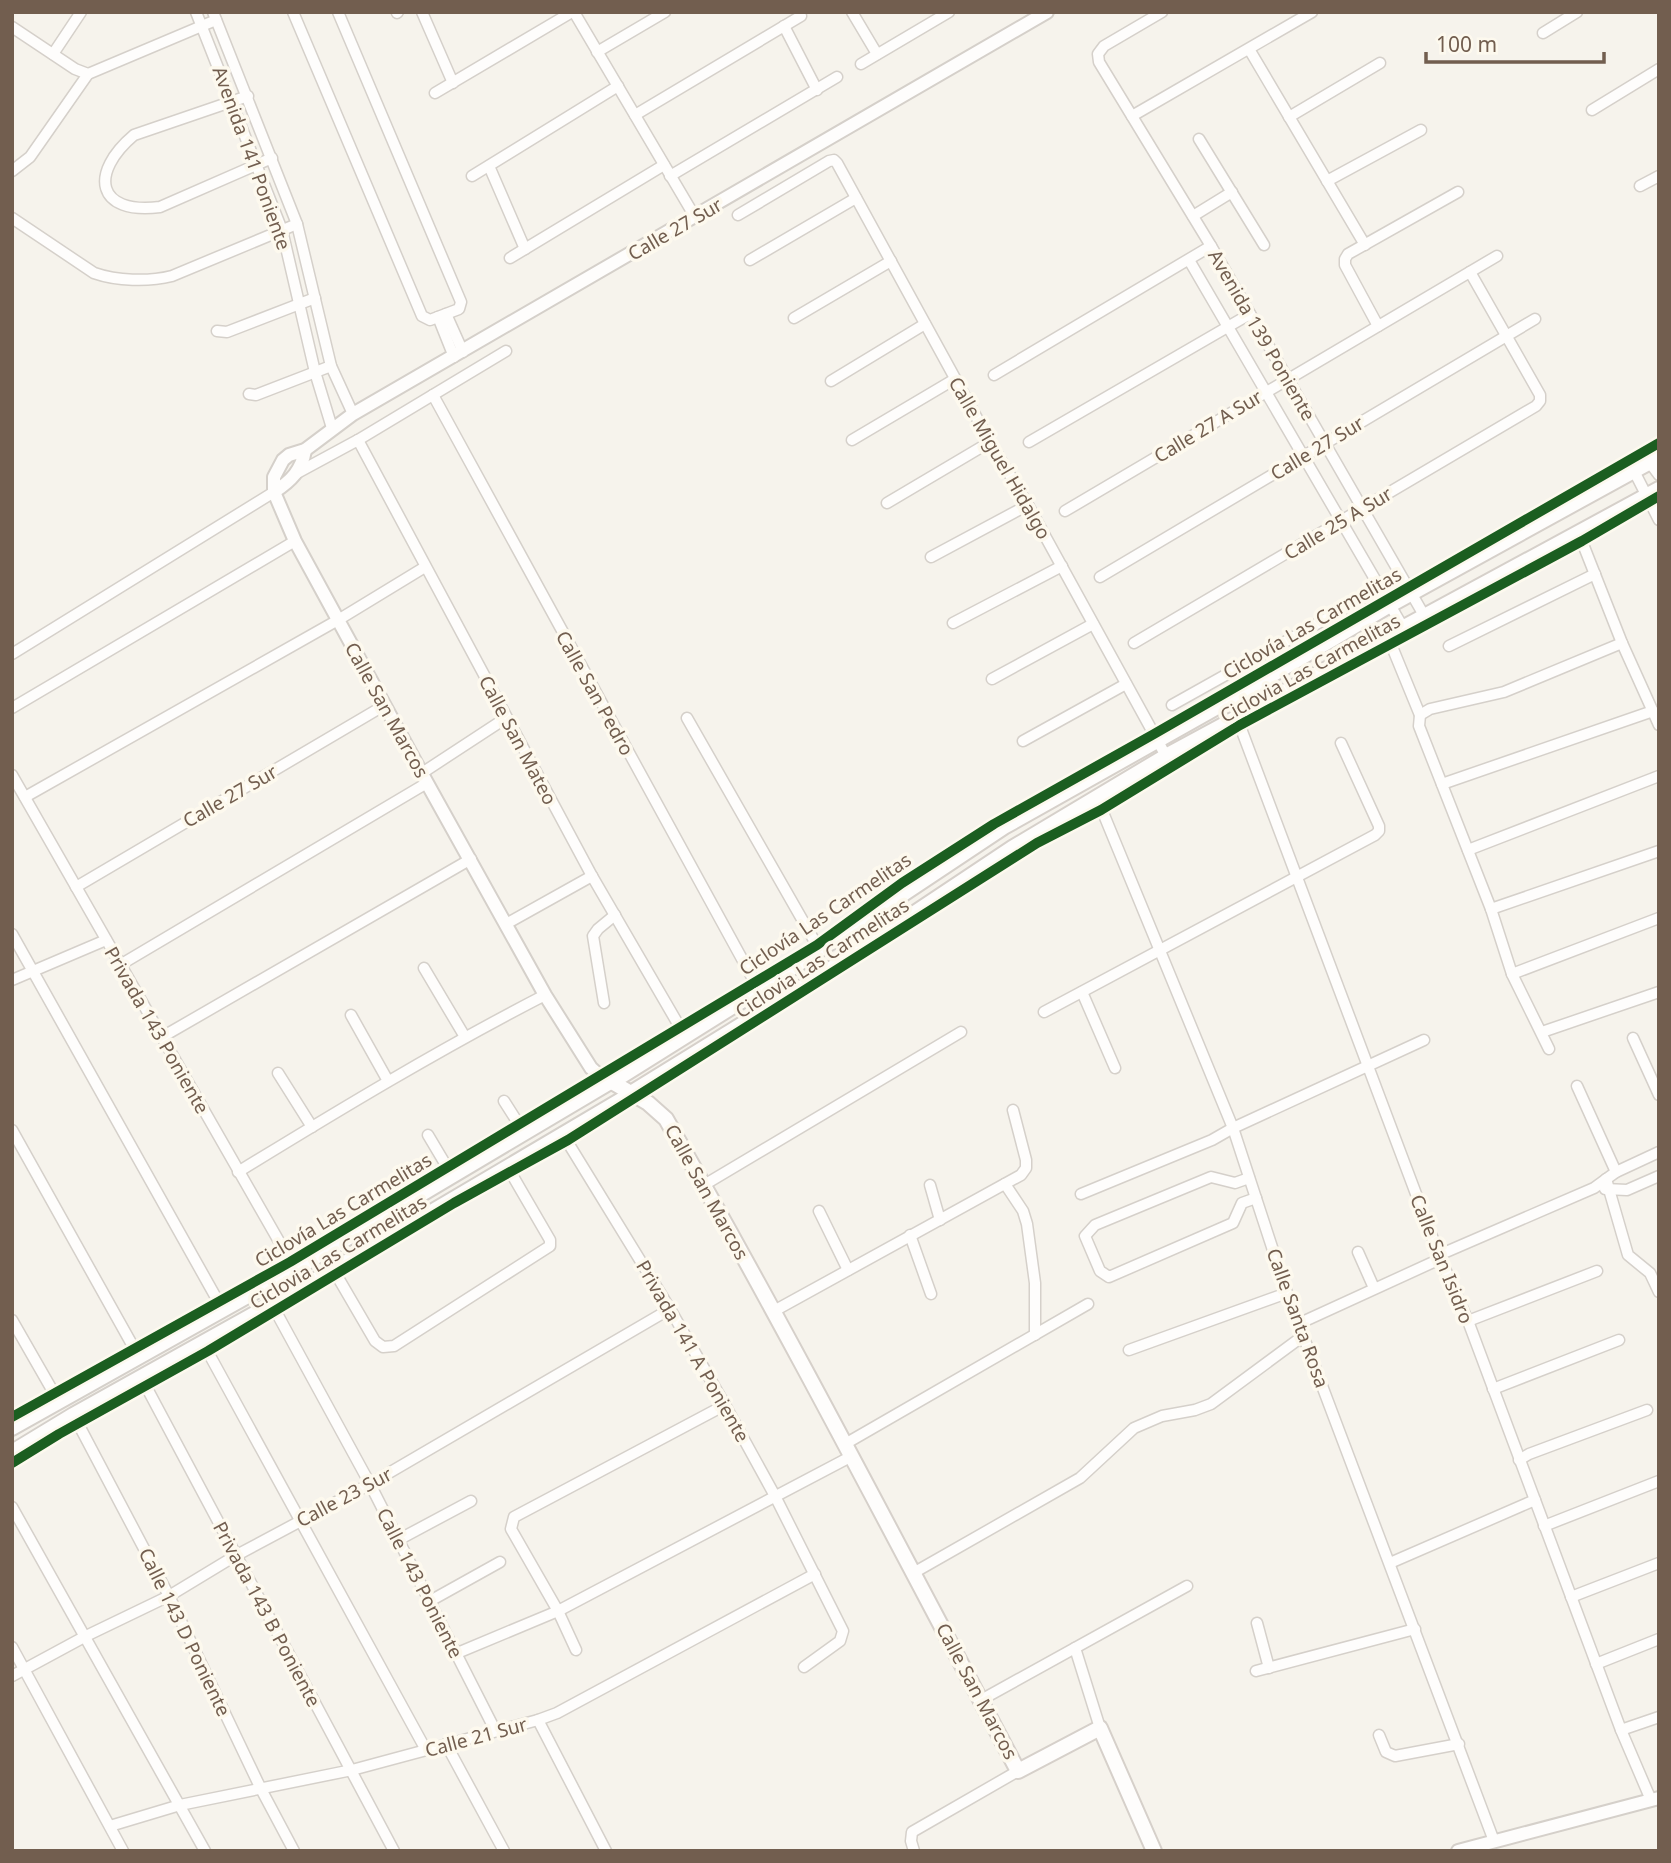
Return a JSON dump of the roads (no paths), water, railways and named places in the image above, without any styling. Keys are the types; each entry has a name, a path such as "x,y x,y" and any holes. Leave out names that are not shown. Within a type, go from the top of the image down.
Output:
{"main road":[{"path":"612,1082 759,990 1004,827 1390,604 1655,460"},
{"path":"631,1093 817,978 1012,848 1166,756 1653,492"},
{"name":"Calle San Marcos","path":"612,1082 648,1103 666,1119 774,1311 915,1572 1018,1771 1100,1728"},
{"path":"1100,1728 1154,1851"}],"street":[{"path":"52,54 81,12"},
{"name":"Avenida 141 Poniente","path":"196,12 282,230 315,372 332,428"},
{"path":"293,12 422,316 430,320 458,309 461,302 338,12"},
{"path":"422,12 453,83"},
{"path":"435,93 573,12 695,217"},
{"path":"597,52 665,12"},
{"path":"852,12 877,54"},
{"path":"861,64 949,12"},
{"name":"Calle 27 Sur","path":"274,492 274,477 279,464 289,455 305,450 353,414 1047,12"},
{"name":"Avenida 139 Poniente","path":"1162,12 1104,46 1098,54 1099,62 1211,246 1425,617"},
{"path":"1132,116 1312,12"},
{"path":"1544,33 1577,12"},
{"path":"12,171 30,157 88,74 201,25 215,16"},
{"name":"Avenida 141 Poniente","path":"215,16 297,224 331,366 353,414"},
{"path":"635,115 801,16"},
{"path":"784,26 817,90"},
{"path":"14,32 88,74"},
{"path":"1249,49 1365,245"},
{"path":"1289,117 1380,63"},
{"path":"1592,110 1659,69"},
{"path":"670,176 837,77"},
{"path":"472,176 618,86"},
{"path":"247,96 134,135 124,143 106,173 103,182 105,190 116,201 129,206 143,209 160,207 272,158"},
{"path":"1327,181 1421,130"},
{"path":"1199,139 1264,245"},
{"name":"Calle Miguel Hidalgo","path":"738,215 834,160 1166,756"},
{"path":"510,258 664,165"},
{"path":"489,166 525,249"},
{"path":"1640,187 1659,176"},
{"path":"1192,216 1232,192"},
{"path":"1378,326 1345,265 1345,259 1348,254 1458,192"},
{"path":"750,260 856,198"},
{"path":"12,218 94,273 107,278 159,279 172,276 297,224"},
{"path":"993,375 1211,246"},
{"name":"Calle 27 A Sur","path":"1065,511 1497,256"},
{"name":"Avenida 139 Poniente","path":"1189,260 1404,629"},
{"path":"794,318 891,261"},
{"path":"1470,272 1506,336"},
{"path":"217,331 227,332 315,298"},
{"path":"1028,442 1250,314"},
{"path":"442,316 458,355"},
{"name":"Calle 27 Sur","path":"1100,577 1535,319"},
{"path":"831,381 925,324"},
{"name":"Calle 25 A Sur","path":"1134,643 1536,406 1540,395 1506,336"},
{"path":"297,473 358,440 506,351"},
{"path":"249,394 256,395 331,366"},
{"path":"852,440 955,379"},
{"name":"Calle San Pedro","path":"433,395 759,990"},
{"name":"Calle San Mateo","path":"358,440 592,876 685,1036"},
{"path":"887,503 990,442"},
{"path":"12,653 288,483 304,460 305,450"},
{"path":"1655,460 1659,475"},
{"path":"1634,471 1653,492 1659,520"},
{"name":"Calle San Marcos","path":"274,492 295,541 545,995 591,1068 612,1082"},
{"path":"931,557 1028,505"},
{"path":"1578,534 1659,725"},
{"path":"12,708 295,541"},
{"path":"953,622 1062,566"},
{"path":"25,797 338,620 425,567"},
{"path":"1449,646 1595,574"},
{"path":"1172,705 1381,588"},
{"path":"992,679 1093,624"},
{"path":"1388,637 1420,715 1419,726 1491,909 1512,974 1549,1049"},
{"path":"1420,715 1430,709 1504,692 1622,643"},
{"path":"1023,741 1126,684"},
{"name":"Calle 27 Sur","path":"76,887 384,705"},
{"path":"1442,784 1653,711"},
{"path":"120,965 425,778 506,718"},
{"path":"687,718 819,949"},
{"name":"Calle San Isidro","path":"1237,718 1621,1730 1655,1799"},
{"path":"1044,1012 1379,831 1341,743"},
{"name":"Privada 143 Poniente","path":"12,775 304,1285"},
{"path":"1468,850 1659,776"},
{"name":"Calle Santa Rosa","path":"1097,798 1162,950 1233,1128 1298,1324 1494,1841"},
{"path":"1491,909 1659,851"},
{"path":"162,1037 471,859"},
{"path":"506,924 592,876"},
{"path":"604,1003 593,936 615,915"},
{"path":"1512,974 1659,918"},
{"path":"12,933 223,1310"},
{"path":"12,980 106,940"},
{"path":"424,968 465,1037"},
{"path":"1082,992 1115,1068"},
{"path":"1542,1032 1659,992"},
{"path":"238,1172 387,1081 545,995"},
{"path":"351,1015 387,1081"},
{"path":"704,1185 961,1032"},
{"path":"1633,1038 1659,1095"},
{"path":"1081,1194 1212,1140 1424,1040"},
{"path":"278,1073 312,1127"},
{"path":"12,1429 294,1271 612,1082"},
{"path":"1577,1086 1616,1172"},
{"path":"12,1451 333,1269 631,1093"},
{"path":"504,1101 525,1134"},
{"path":"774,1311 1021,1175 1027,1160 1013,1110"},
{"path":"12,1130 139,1357"},
{"name":"Privada 141 A Poniente","path":"562,1133 670,1309 725,1405 775,1496 843,1631 840,1641 804,1667"},
{"path":"428,1135 453,1177"},
{"path":"1298,1324 1594,1188 1616,1172 1659,1152"},
{"path":"333,1269 375,1341 383,1347 394,1346 550,1246 550,1240 507,1166"},
{"path":"1594,1188 1627,1190 1659,1176"},
{"path":"1249,1178 1235,1183 1211,1177 1095,1225 1085,1236 1100,1271 1109,1277 1233,1223 1242,1203 1256,1198"},
{"path":"1606,1179 1628,1255 1644,1266 1659,1292"},
{"path":"1005,1184 1023,1211 1027,1224 1035,1283 1034,1335"},
{"path":"930,1185 940,1220"},
{"path":"819,1211 848,1270"},
{"path":"910,1235 931,1294"},
{"path":"1358,1252 1374,1288"},
{"path":"1468,1321 1597,1271"},
{"name":"Calle 143 Poniente","path":"263,1288 370,1484 495,1730"},
{"path":"1129,1350 1287,1293"},
{"path":"455,1654 558,1611 775,1496 1087,1304"},
{"name":"Calle 23 Sur","path":"12,1676 169,1596 235,1556 370,1484 670,1309"},
{"path":"12,1320 59,1402"},
{"path":"915,1572 1080,1478 1134,1428 1162,1416 1211,1404 1303,1336"},
{"path":"1493,1389 1619,1340"},
{"path":"203,1343 426,1750"},
{"name":"Privada 143 B Poniente","path":"141,1377 394,1851"},
{"path":"576,1650 558,1611 511,1529 514,1517 725,1405"},
{"path":"1519,1460 1647,1410"},
{"name":"Calle 143 D Poniente","path":"73,1415 169,1596 261,1789 294,1851"},
{"path":"1544,1527 1659,1481"},
{"path":"1390,1563 1535,1500"},
{"path":"398,1540 471,1501"},
{"path":"12,1507 205,1851"},
{"path":"430,1601 500,1562"},
{"path":"1571,1597 1659,1563"},
{"name":"Calle 21 Sur","path":"110,1826 180,1805 352,1770 538,1720 557,1713 815,1574"},
{"path":"981,1700 1187,1586"},
{"path":"1258,1623 1269,1668"},
{"path":"1256,1671 1415,1629"},
{"path":"1596,1664 1659,1639"},
{"path":"12,1647 123,1851"},
{"path":"1075,1648 1100,1728"},
{"path":"1621,1730 1659,1717"},
{"path":"538,1720 606,1851"},
{"path":"1379,1735 1386,1752 1395,1756 1459,1744"},
{"path":"446,1744 504,1851"},
{"path":"914,1851 912,1832 1018,1771"},
{"path":"1458,1851 1655,1799"}]}
